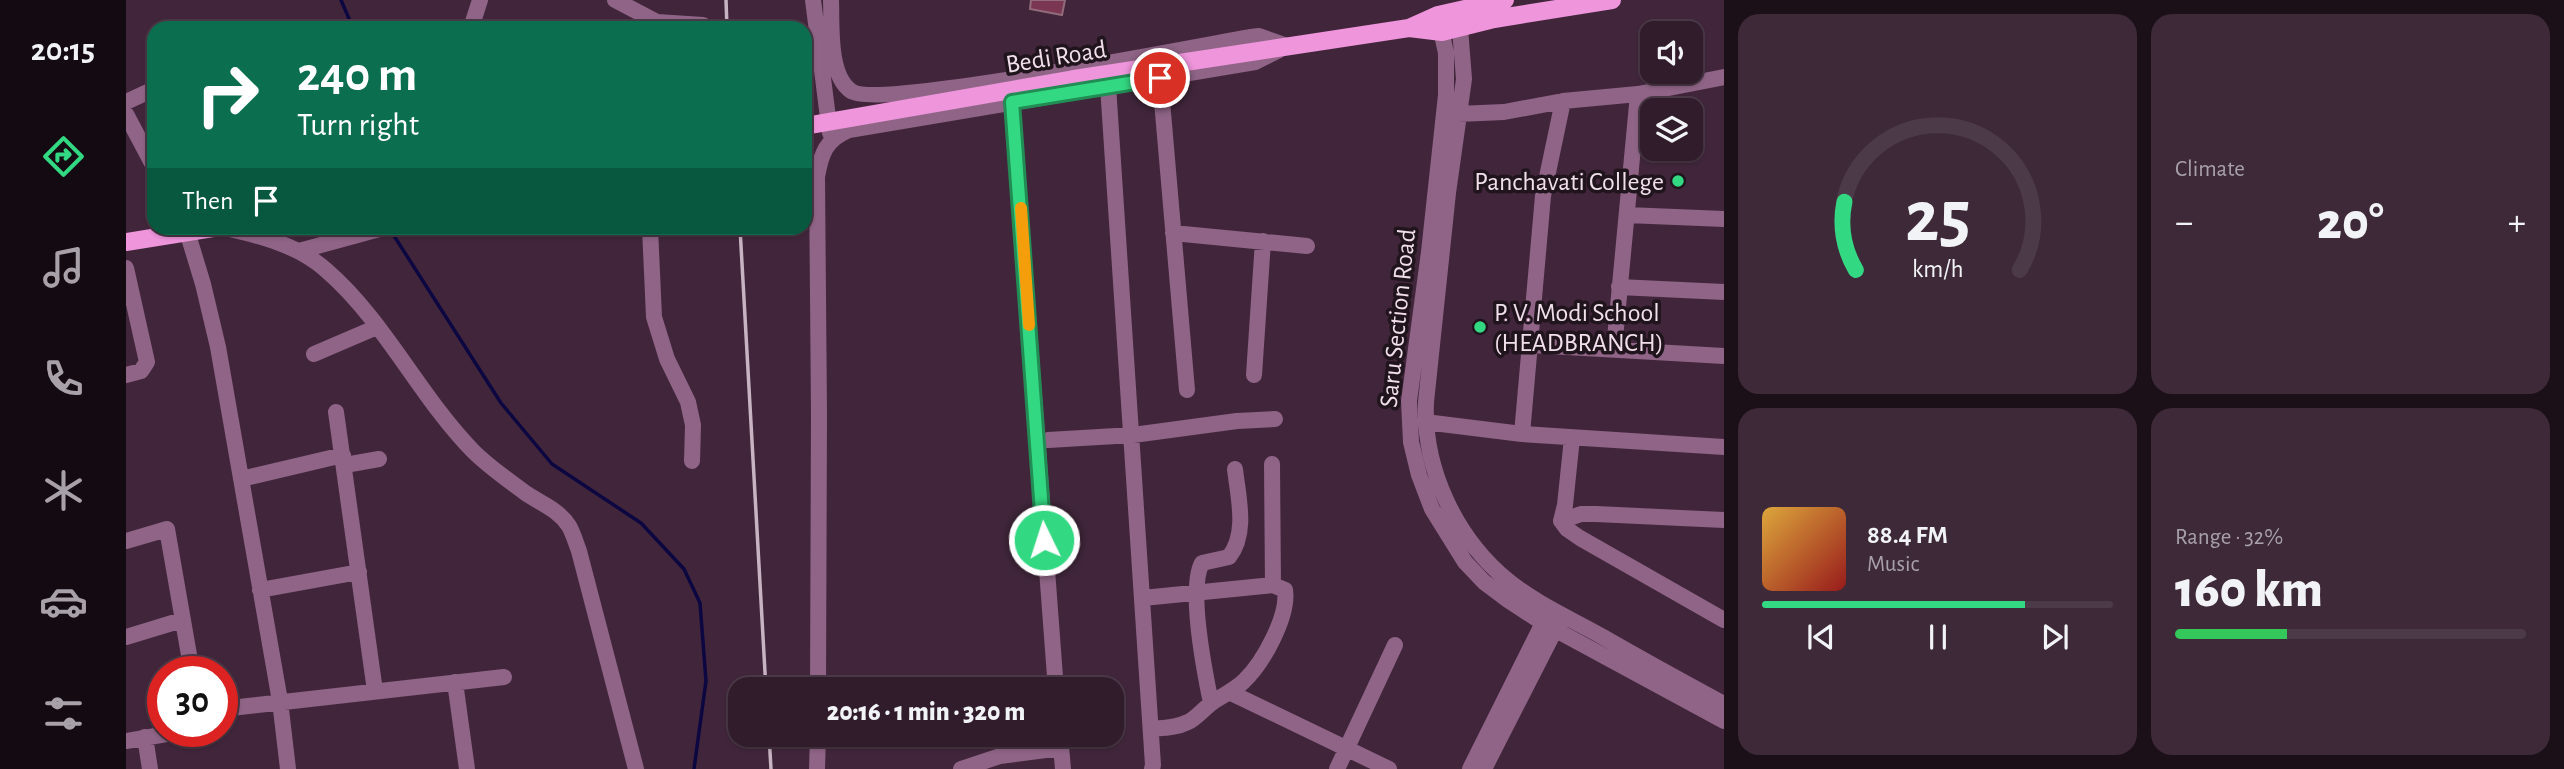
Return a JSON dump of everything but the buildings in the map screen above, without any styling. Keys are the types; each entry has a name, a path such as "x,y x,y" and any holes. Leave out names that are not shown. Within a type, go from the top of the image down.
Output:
{"main road":[{"path":"1440,24 1460,19 1505,0"},
{"path":"1460,19 1494,19 1612,0"},
{"name":"Bedi Road","path":"812,126 1074,79 1440,24"},
{"path":"126,242 164,235"}],"street":[{"path":"473,21 480,0"},
{"path":"615,0 641,21"},
{"path":"813,0 831,139"},
{"path":"831,0 832,46 839,78 848,89 857,94 889,95 971,85 1259,36 1287,46"},
{"name":"Saru Section Road","path":"1460,19 1464,79 1430,351 1425,422 1435,473 1462,530 1490,565 1509,582 1553,619 1724,722"},
{"name":"Saru Section Road","path":"1440,24 1447,71 1446,95 1428,264 1409,401 1411,442 1419,475 1432,509 1465,562 1492,588 1724,704"},
{"path":"818,677 820,414 817,177 820,159 831,139 849,130 1255,62 1287,46"},
{"path":"1458,114 1504,112 1563,101 1638,94 1724,77"},
{"path":"1160,78 1187,390"},
{"path":"1108,86 1133,435 1152,769"},
{"path":"126,103 147,92"},
{"path":"1614,349 1638,94"},
{"path":"1522,434 1532,345 1543,196 1563,101"},
{"path":"1012,102 1055,677"},
{"path":"126,114 147,154"},
{"path":"1627,215 1724,219"},
{"path":"1173,233 1307,246"},
{"path":"197,235 203,284 218,347 280,701 288,769"},
{"path":"255,235 299,251 326,269 350,293 449,424 475,453 506,479 555,510 569,526 579,551 636,769"},
{"path":"299,251 354,235"},
{"path":"650,235 654,317 660,341 688,402 693,425 692,461"},
{"path":"1254,375 1263,242"},
{"path":"126,268 147,362 141,371 126,375"},
{"path":"1619,287 1724,292"},
{"path":"314,354 377,327"},
{"path":"1532,345 1724,356"},
{"path":"336,412 375,691"},
{"path":"1048,440 1133,435 1237,421 1275,419"},
{"path":"1425,422 1522,434 1724,447"},
{"path":"1561,521 1572,438"},
{"path":"241,479 344,460 379,459"},
{"path":"1151,729 1189,722 1246,679 1279,625 1286,590 1272,464"},
{"path":"1235,469 1241,529 1239,538 1229,557 1202,563 1198,574 1196,593 1204,671 1220,698 1367,769"},
{"path":"1561,521 1581,514 1724,520"},
{"path":"1561,521 1580,538 1724,620"},
{"path":"126,541 167,529 189,656"},
{"path":"261,590 359,572"},
{"path":"1143,598 1284,587"},
{"path":"1470,769 1553,619"},
{"path":"1484,769 1553,619"},
{"path":"126,637 182,620"},
{"path":"1342,758 1395,645"},
{"path":"238,707 503,677"},
{"path":"455,682 467,769"},
{"path":"126,741 145,737 150,769"},
{"path":"817,769 818,747"},
{"path":"961,769 1039,747"},
{"path":"1061,747 1063,769"},
{"path":"1342,758 1389,769"}],"waterway":[{"path":"341,0 350,21"},
{"path":"393,235 501,403 552,464 641,523 684,569 700,603 706,681 694,769"}],"railway":[{"path":"726,0 727,21"},
{"path":"740,235 765,677"},
{"path":"770,747 771,769"}],"slow traffic":[{"path":"1021,208 1029,325"}],"place":[{"name":"Panchavati College","path":"1678,181"},
{"name":"P. V. Modi School (HEADBRANCH)","path":"1480,327"}],"route":[{"path":"1044,540 1012,102 1160,78"}]}
